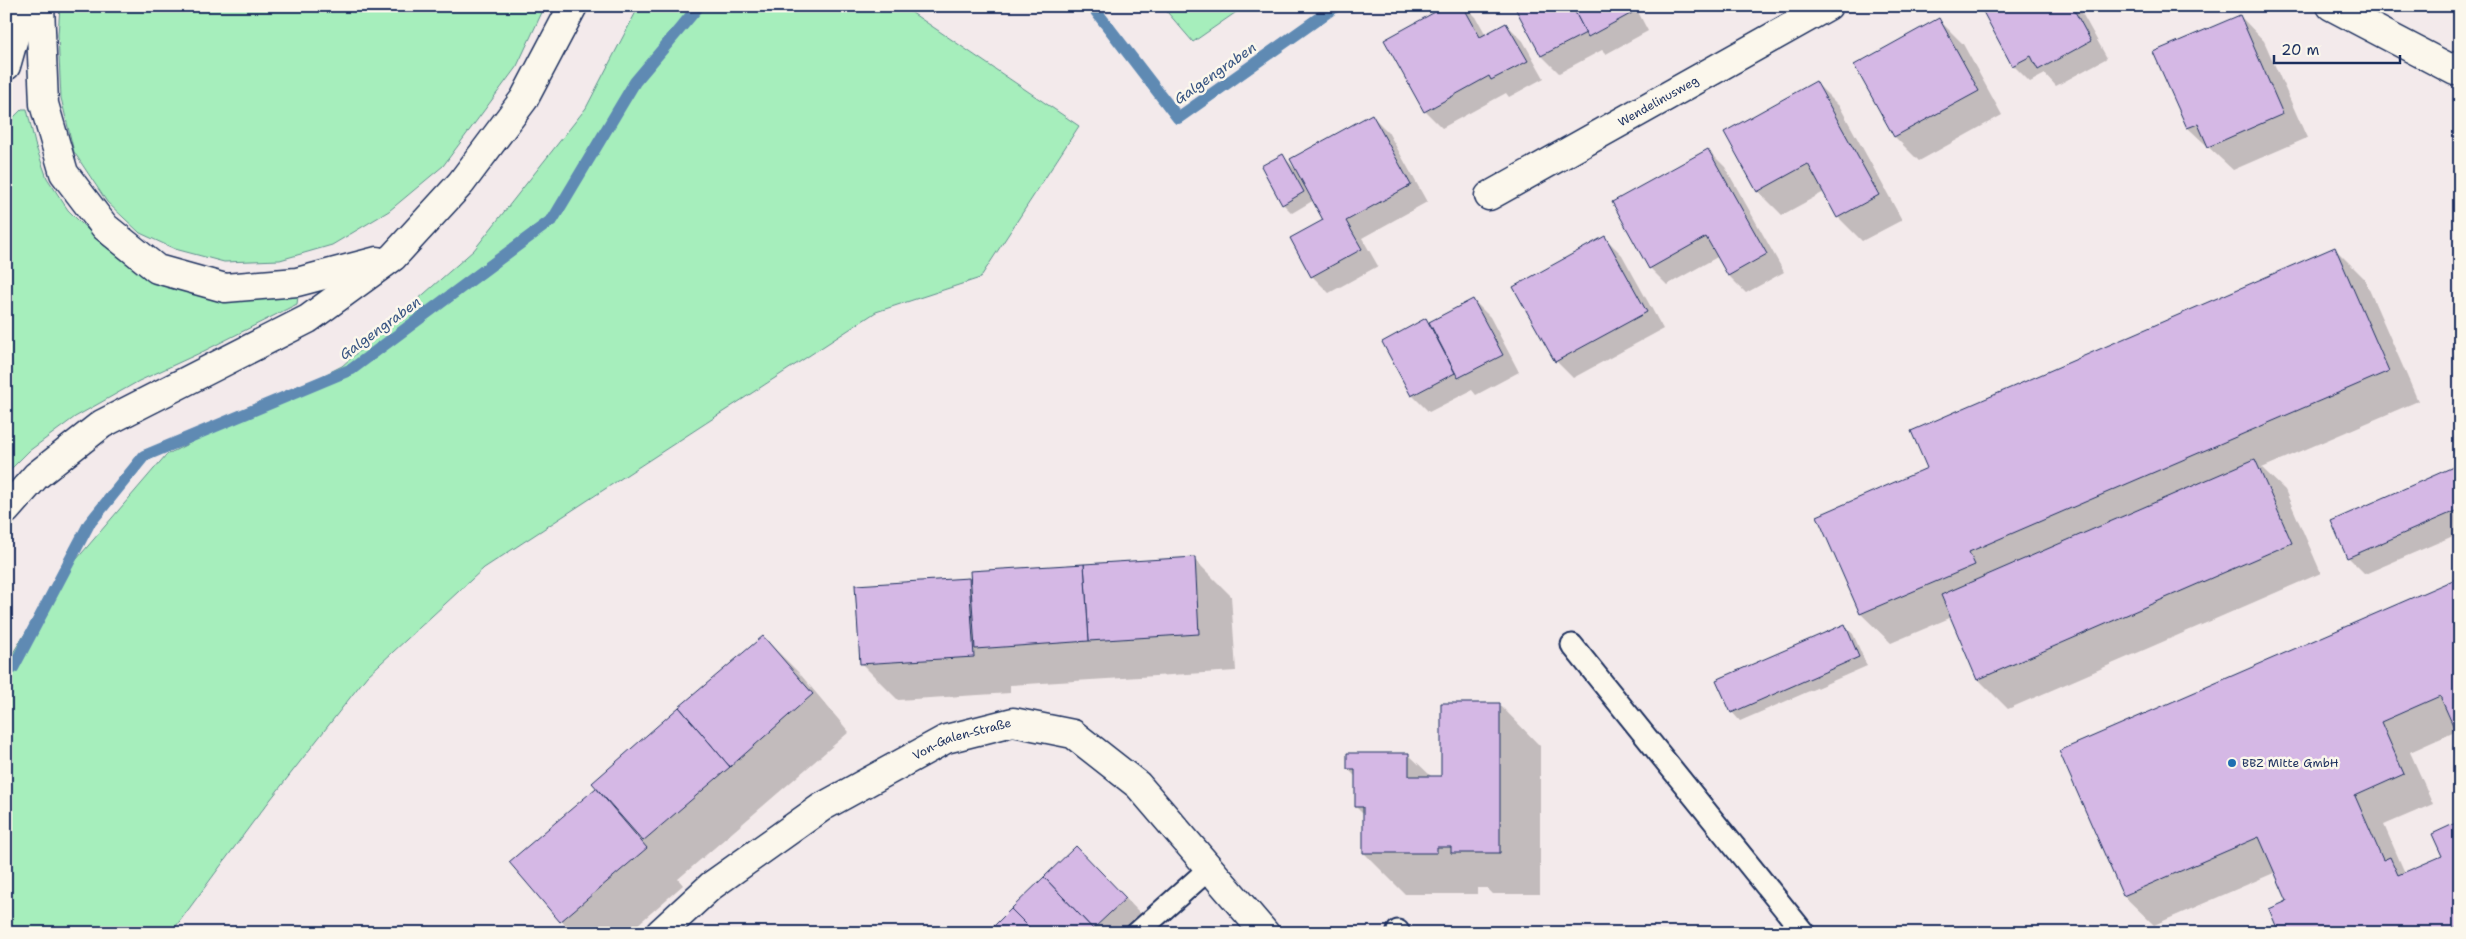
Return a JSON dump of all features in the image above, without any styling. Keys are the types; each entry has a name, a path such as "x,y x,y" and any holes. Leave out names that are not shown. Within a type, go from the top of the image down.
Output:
{"main road":[{"path":"6,66 23,6"},
{"path":"40,6 44,104 64,173 105,227 158,268 225,288 298,282 393,257"},
{"path":"6,510 36,476 102,424 308,318 393,257 461,183 524,99 573,6"},
{"name":"Wendelinusweg","path":"1489,196 1828,6"},
{"path":"2331,6 2458,71"},
{"name":"Von-Galen-Straße","path":"660,933 711,886 822,808 946,739 1013,722 1073,734 1138,785 1211,867 1265,933"}],"lane":[{"path":"1572,646 1804,933"},
{"path":"1137,933 1211,867"}],"green space":[{"path":"60,6 545,6 517,66 443,166 389,211 332,245 280,260 224,262 175,249 140,233 107,202 74,152 61,98 58,35"},
{"path":"639,6 902,6 1079,126 980,278 876,312 484,568 367,676 253,822 171,933 6,933 6,664 58,581 166,455 342,366 474,250 586,108"},
{"path":"1162,6 1245,6 1193,42"},
{"path":"22,109 27,109 35,144 47,178 68,210 102,244 139,271 294,292 298,296 297,304 202,352 139,381 75,417 29,451 6,474 6,155 13,118"}],"building":[{"path":"1446,6 1463,6 1480,37 1506,23 1528,61 1491,80 1489,76 1424,112 1384,40"},
{"path":"1514,6 1572,6 1586,33 1541,56"},
{"path":"1572,6 1628,6 1632,13 1588,37"},
{"path":"1980,6 2072,6 2091,41 2038,70 2031,56 2012,66"},
{"path":"2240,15 2283,114 2208,147 2198,124 2187,128 2153,52"},
{"path":"1939,18 1979,91 1894,137 1854,65"},
{"path":"1816,81 1879,195 1837,218 1808,164 1757,192 1724,132"},
{"path":"1372,114 1411,185 1346,221 1362,249 1311,277 1290,238 1323,220 1290,159"},
{"path":"1708,149 1767,254 1728,276 1706,237 1649,269 1612,202"},
{"path":"1283,154 1304,192 1282,205 1261,166"},
{"path":"1605,236 1647,312 1555,362 1513,287"},
{"path":"2335,247 2389,371 1969,552 1975,565 1860,614 1817,516 1927,468 1911,431"},
{"path":"1473,299 1503,355 1458,378 1429,322"},
{"path":"1426,318 1455,373 1411,396 1382,342"},
{"path":"2255,459 2292,543 1977,680 1941,595"},
{"path":"2460,464 2460,509 2347,558 2331,521"},
{"path":"1195,557 1199,634 1089,641 1084,564"},
{"path":"1084,564 1089,641 975,649 970,571"},
{"name":"BBZ Mitte GmbH","path":"2460,577 2460,741 2440,696 2381,722 2404,774 2355,796 2383,860 2390,857 2398,875 2442,856 2432,834 2460,821 2460,925 2441,933 2279,933 2269,909 2287,901 2259,837 2123,896 2059,751"},
{"path":"969,578 974,657 860,664 855,585"},
{"path":"1845,624 1859,657 1731,713 1716,680"},
{"path":"763,636 813,694 730,767 679,707"},
{"path":"1441,703 1500,703 1500,853 1451,853 1451,847 1437,847 1437,853 1363,853 1363,807 1355,807 1355,769 1347,769 1347,753 1409,753 1409,776 1441,776"},
{"path":"679,707 730,767 643,841 592,783"},
{"path":"596,788 647,848 560,922 509,862"},
{"path":"1076,846 1126,898 1093,929 1044,877"},
{"path":"1044,877 1093,929 1089,933 1035,933 1011,909"},
{"path":"1011,909 1035,933 987,933"}],"waterway":[{"name":"Galgengraben","path":"13,668 89,524 144,456 352,369 553,219 635,82 699,6"},
{"name":"Galgengraben","path":"1092,6 1178,118 1336,6"}],"place":[{"name":"BBZ Mitte GmbH","path":"2232,763"}]}
